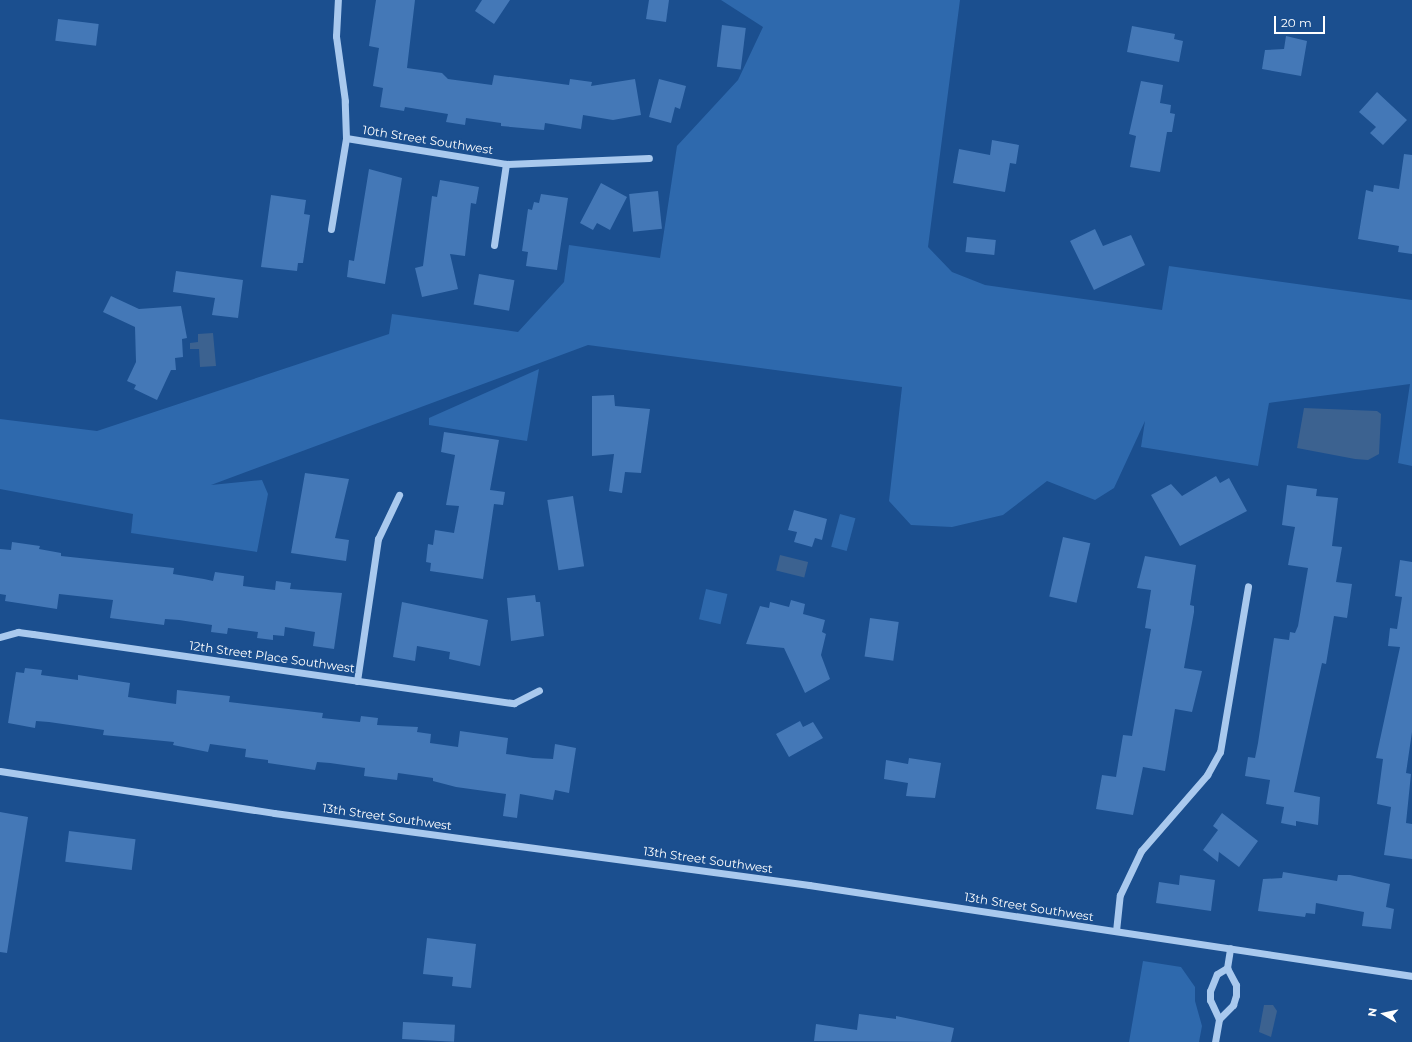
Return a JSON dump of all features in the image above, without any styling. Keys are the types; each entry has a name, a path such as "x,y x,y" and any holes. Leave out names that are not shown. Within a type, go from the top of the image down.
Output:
{"street":[{"path":"331,229 346,138 346,101 336,36 338,0"},
{"name":"10th Street Southwest","path":"346,138 506,164 649,158"},
{"name":"10th Street Southwest","path":"494,245 506,164"},
{"path":"357,681 378,539 399,495"},
{"path":"1116,931 1120,895 1141,851 1207,775 1220,752 1248,586"},
{"name":"12th Street Place Southwest","path":"0,637 18,632 514,703 539,690"},
{"name":"13th Street Southwest","path":"0,771 1116,931 1412,976"},
{"path":"1215,1042 1219,1019 1233,1005 1236,995 1236,985 1227,968 1230,948"},
{"path":"1219,1019 1213,1010 1210,991 1217,974 1227,968"}],"shaded area":[{"path":"721,0 960,0 928,247 952,272 985,285 1162,310 1169,266 1412,300 1412,466 1398,463 1410,384 1269,403 1258,466 1141,447 1145,421 1114,488 1095,500 1047,481 1003,515 952,527 911,525 889,501 902,387 588,345 211,485 262,480 268,494 257,552 131,533 133,514 0,489 0,419 97,431 389,334 392,314 518,332 564,282 569,245 660,258 677,146 738,80 763,27"},
{"path":"213,333 216,366 200,367 199,349 190,349 190,343 198,342 198,334"},
{"path":"539,369 527,441 429,425 429,418"},
{"path":"1304,408 1377,411 1381,414 1379,454 1368,460 1297,448"},
{"path":"840,514 855,518 847,551 831,547"},
{"path":"780,555 808,562 804,578 776,571"},
{"path":"706,589 727,594 720,624 699,619"},
{"path":"1143,961 1181,967 1195,987 1195,1001 1202,1026 1199,1042 1129,1042"},
{"path":"1264,1005 1273,1005 1277,1011 1271,1037 1259,1032"}],"building":[{"path":"376,0 415,0 407,68 442,73 448,79 492,85 494,75 569,85 570,79 592,82 591,86 635,79 641,115 613,120 583,115 581,129 545,123 544,130 501,126 501,123 466,118 465,125 446,122 448,114 405,107 404,111 380,107 383,88 373,86 379,48 369,46"},
{"path":"482,0 510,0 494,24 475,11"},
{"path":"649,0 669,0 666,22 646,19"},
{"path":"58,19 99,24 96,46 55,41"},
{"path":"722,25 746,28 741,70 717,67"},
{"path":"1132,26 1175,34 1174,39 1183,41 1179,62 1127,52"},
{"path":"1286,36 1307,41 1301,76 1262,69 1265,50 1284,49"},
{"path":"659,79 686,86 680,109 675,107 671,123 649,117"},
{"path":"1141,81 1163,85 1160,103 1171,105 1170,113 1175,114 1172,132 1167,132 1160,172 1130,167 1136,136 1129,134"},
{"path":"1377,92 1407,120 1383,145 1370,133 1376,127 1359,112"},
{"path":"992,140 1019,145 1016,164 1010,163 1005,192 953,183 959,149 990,155"},
{"path":"1404,154 1412,155 1412,254 1398,252 1399,246 1358,239 1366,190 1373,192 1374,185 1399,189"},
{"path":"369,169 402,178 385,284 347,277 349,260 354,261"},
{"path":"440,180 479,187 476,204 471,203 465,256 450,254 458,289 422,297 415,268 423,266 432,196 437,197"},
{"path":"601,183 627,197 610,230 597,223 593,230 580,223"},
{"path":"658,191 662,229 633,232 629,194"},
{"path":"541,194 568,198 557,270 526,266 528,252 522,251 528,209 532,210 534,202 539,203"},
{"path":"271,195 306,200 304,214 310,215 303,263 298,263 297,271 261,267"},
{"path":"1095,229 1103,246 1131,235 1145,265 1094,290 1070,241"},
{"path":"967,237 996,240 994,255 965,252"},
{"path":"176,271 243,280 238,318 212,315 215,298 173,292"},
{"path":"479,274 514,280 509,311 474,305"},
{"path":"111,296 139,309 181,306 187,338 182,339 183,357 175,358 176,370 171,370 157,400 134,389 136,385 127,381 136,362 135,327 103,312"},
{"path":"614,395 615,406 650,409 641,473 625,472 622,493 609,491 614,454 592,456 592,396"},
{"path":"444,432 499,440 490,490 505,492 503,505 494,504 483,579 430,571 431,563 426,562 428,544 433,545 435,530 454,533 459,506 446,505 455,455 441,452"},
{"path":"305,473 349,479 335,538 349,540 346,561 291,553"},
{"path":"1216,476 1220,483 1229,478 1247,511 1180,546 1151,495 1171,484 1182,496"},
{"path":"1287,485 1317,489 1316,496 1338,498 1332,546 1342,547 1336,582 1352,584 1347,618 1334,616 1326,664 1322,663 1294,792 1320,797 1318,825 1296,821 1296,826 1281,823 1284,807 1266,804 1270,780 1245,776 1248,757 1255,758 1274,638 1289,640 1290,632 1295,633 1298,626 1308,568 1288,565 1295,527 1282,525"},
{"path":"573,496 584,566 558,570 547,500"},
{"path":"794,510 827,519 822,540 815,538 812,547 794,542 797,532 788,530"},
{"path":"1063,537 1090,543 1077,603 1049,596"},
{"path":"12,542 40,546 39,549 61,553 61,556 174,568 173,574 213,581 215,572 244,576 243,586 275,590 276,581 291,583 290,589 342,593 334,649 313,646 315,632 285,627 284,636 273,635 273,640 257,638 258,632 228,628 227,634 211,632 212,625 179,620 165,619 164,625 110,618 113,600 59,594 57,609 5,601 6,595 0,594 0,549 11,550"},
{"path":"1145,556 1196,565 1190,605 1194,606 1194,612 1184,668 1202,671 1192,712 1175,709 1165,771 1143,767 1133,815 1096,809 1102,775 1116,777 1123,735 1132,736 1151,629 1145,628 1151,590 1137,588"},
{"path":"1400,560 1412,562 1412,732 1406,773 1411,774 1406,823 1412,824 1412,859 1384,855 1391,807 1377,804 1383,759 1376,758 1400,647 1388,646 1390,628 1397,629 1402,597 1395,596"},
{"path":"535,595 536,602 540,602 544,636 511,641 507,598"},
{"path":"791,600 805,604 803,614 825,620 822,632 826,634 821,655 830,679 805,693 784,648 746,644 760,606 769,608 770,602 789,607"},
{"path":"402,602 488,620 480,666 449,659 450,652 417,646 415,661 393,657"},
{"path":"870,618 899,622 893,661 865,657"},
{"path":"25,668 42,670 41,675 78,680 78,675 130,683 128,697 176,704 177,690 230,696 229,702 323,713 322,718 360,722 361,716 378,718 377,725 418,727 417,732 431,734 430,743 458,747 460,731 508,738 506,754 533,758 553,759 555,744 576,748 569,793 555,790 553,800 520,794 517,818 503,816 506,794 456,787 433,781 433,778 398,773 397,780 364,776 365,768 317,762 315,770 268,763 268,760 245,757 246,749 210,744 208,752 173,745 174,742 103,735 104,730 49,722 36,721 35,728 8,723 16,672 24,673"},
{"path":"800,721 803,727 813,722 823,738 789,757 776,734"},
{"path":"909,758 941,763 935,798 906,796 908,783 884,779 886,760 908,764"},
{"path":"0,812 28,817 7,953 0,952"},
{"path":"1222,813 1258,841 1239,867 1219,852 1218,862 1203,850 1218,830 1213,826"},
{"path":"69,831 136,839 132,870 65,862"},
{"path":"1283,872 1337,881 1338,875 1350,875 1390,884 1386,907 1394,909 1391,929 1362,926 1364,912 1316,903 1315,914 1306,913 1305,917 1258,911 1263,879 1282,878"},
{"path":"1180,875 1215,880 1211,911 1156,903 1159,882 1179,885"},
{"path":"427,938 476,944 471,988 452,986 453,977 423,974"},
{"path":"859,1014 896,1019 896,1016 954,1028 951,1042 814,1041 816,1024 857,1030"},
{"path":"403,1022 455,1025 454,1042 402,1039"}]}
